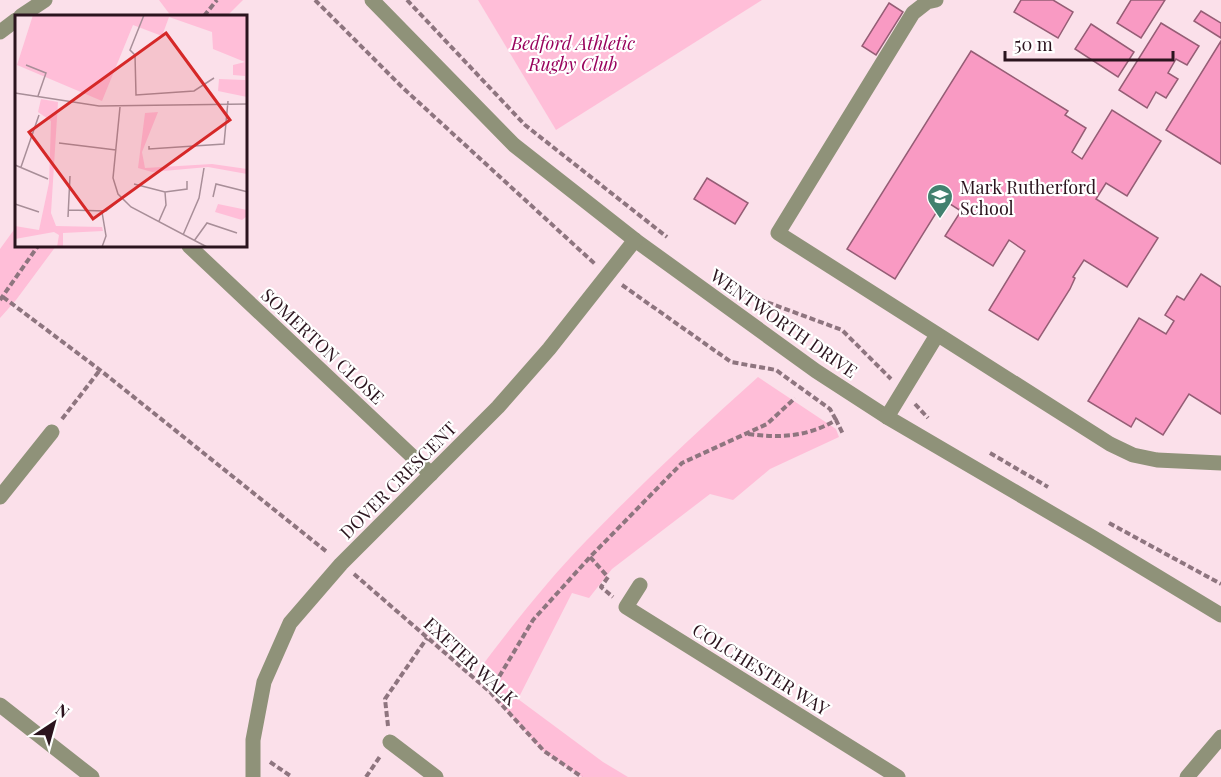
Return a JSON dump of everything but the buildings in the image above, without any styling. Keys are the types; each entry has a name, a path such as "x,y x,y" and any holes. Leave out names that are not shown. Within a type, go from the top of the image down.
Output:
{"street":[{"path":"22,15 45,0"},
{"name":"WENTWORTH DRIVE","path":"372,0 514,145 634,240 816,371 887,417 1221,615"},
{"path":"936,0 927,2 913,13 778,233 1110,444 1132,455 1157,460 1221,463"},
{"path":"0,32 15,21"},
{"name":"DOVER CRESCENT","path":"253,777 253,740 264,682 290,623 341,564 498,407 549,349 634,240"},
{"name":"SOMERTON CLOSE","path":"191,248 431,474"},
{"path":"887,417 937,335"},
{"path":"0,497 52,432"},
{"path":"626,607 640,585"},
{"name":"COLCHESTER WAY","path":"626,607 897,777"},
{"path":"0,705 88,776"},
{"path":"1187,777 1221,737"},
{"path":"390,742 436,777"}],"path":[{"path":"205,15 217,0"},
{"path":"315,0 403,88 608,275 731,362 776,370 830,409 843,434"},
{"path":"407,0 525,125 670,240"},
{"path":"1,298 37,248"},
{"path":"734,290 842,330 929,419"},
{"name":"EXETER WALK","path":"1,298 100,370 341,564 490,692 544,751 582,777"},
{"path":"52,432 100,370"},
{"path":"490,692 533,620 590,557 682,463 767,424 795,398"},
{"path":"747,434 779,438 824,427 836,420"},
{"path":"987,451 1056,492"},
{"path":"1107,522 1221,584"},
{"path":"590,557 608,577 601,587 626,607"},
{"path":"366,777 390,742 385,699 427,638"}],"green space":[{"path":"159,0 243,0 228,15 170,15"},
{"name":"Bedford Athletic Rugby Club","path":"478,0 762,0 556,130"},
{"path":"15,228 15,248 55,248 0,318 0,249"},
{"path":"758,377 836,429 839,437 770,469 733,500 710,494 612,569 589,598 572,593 518,699 603,762 628,777 582,777 543,751 497,699 500,689 478,671 530,604 586,541"}],"place":[{"name":"Mark Rutherford School","path":"940,220"}]}
